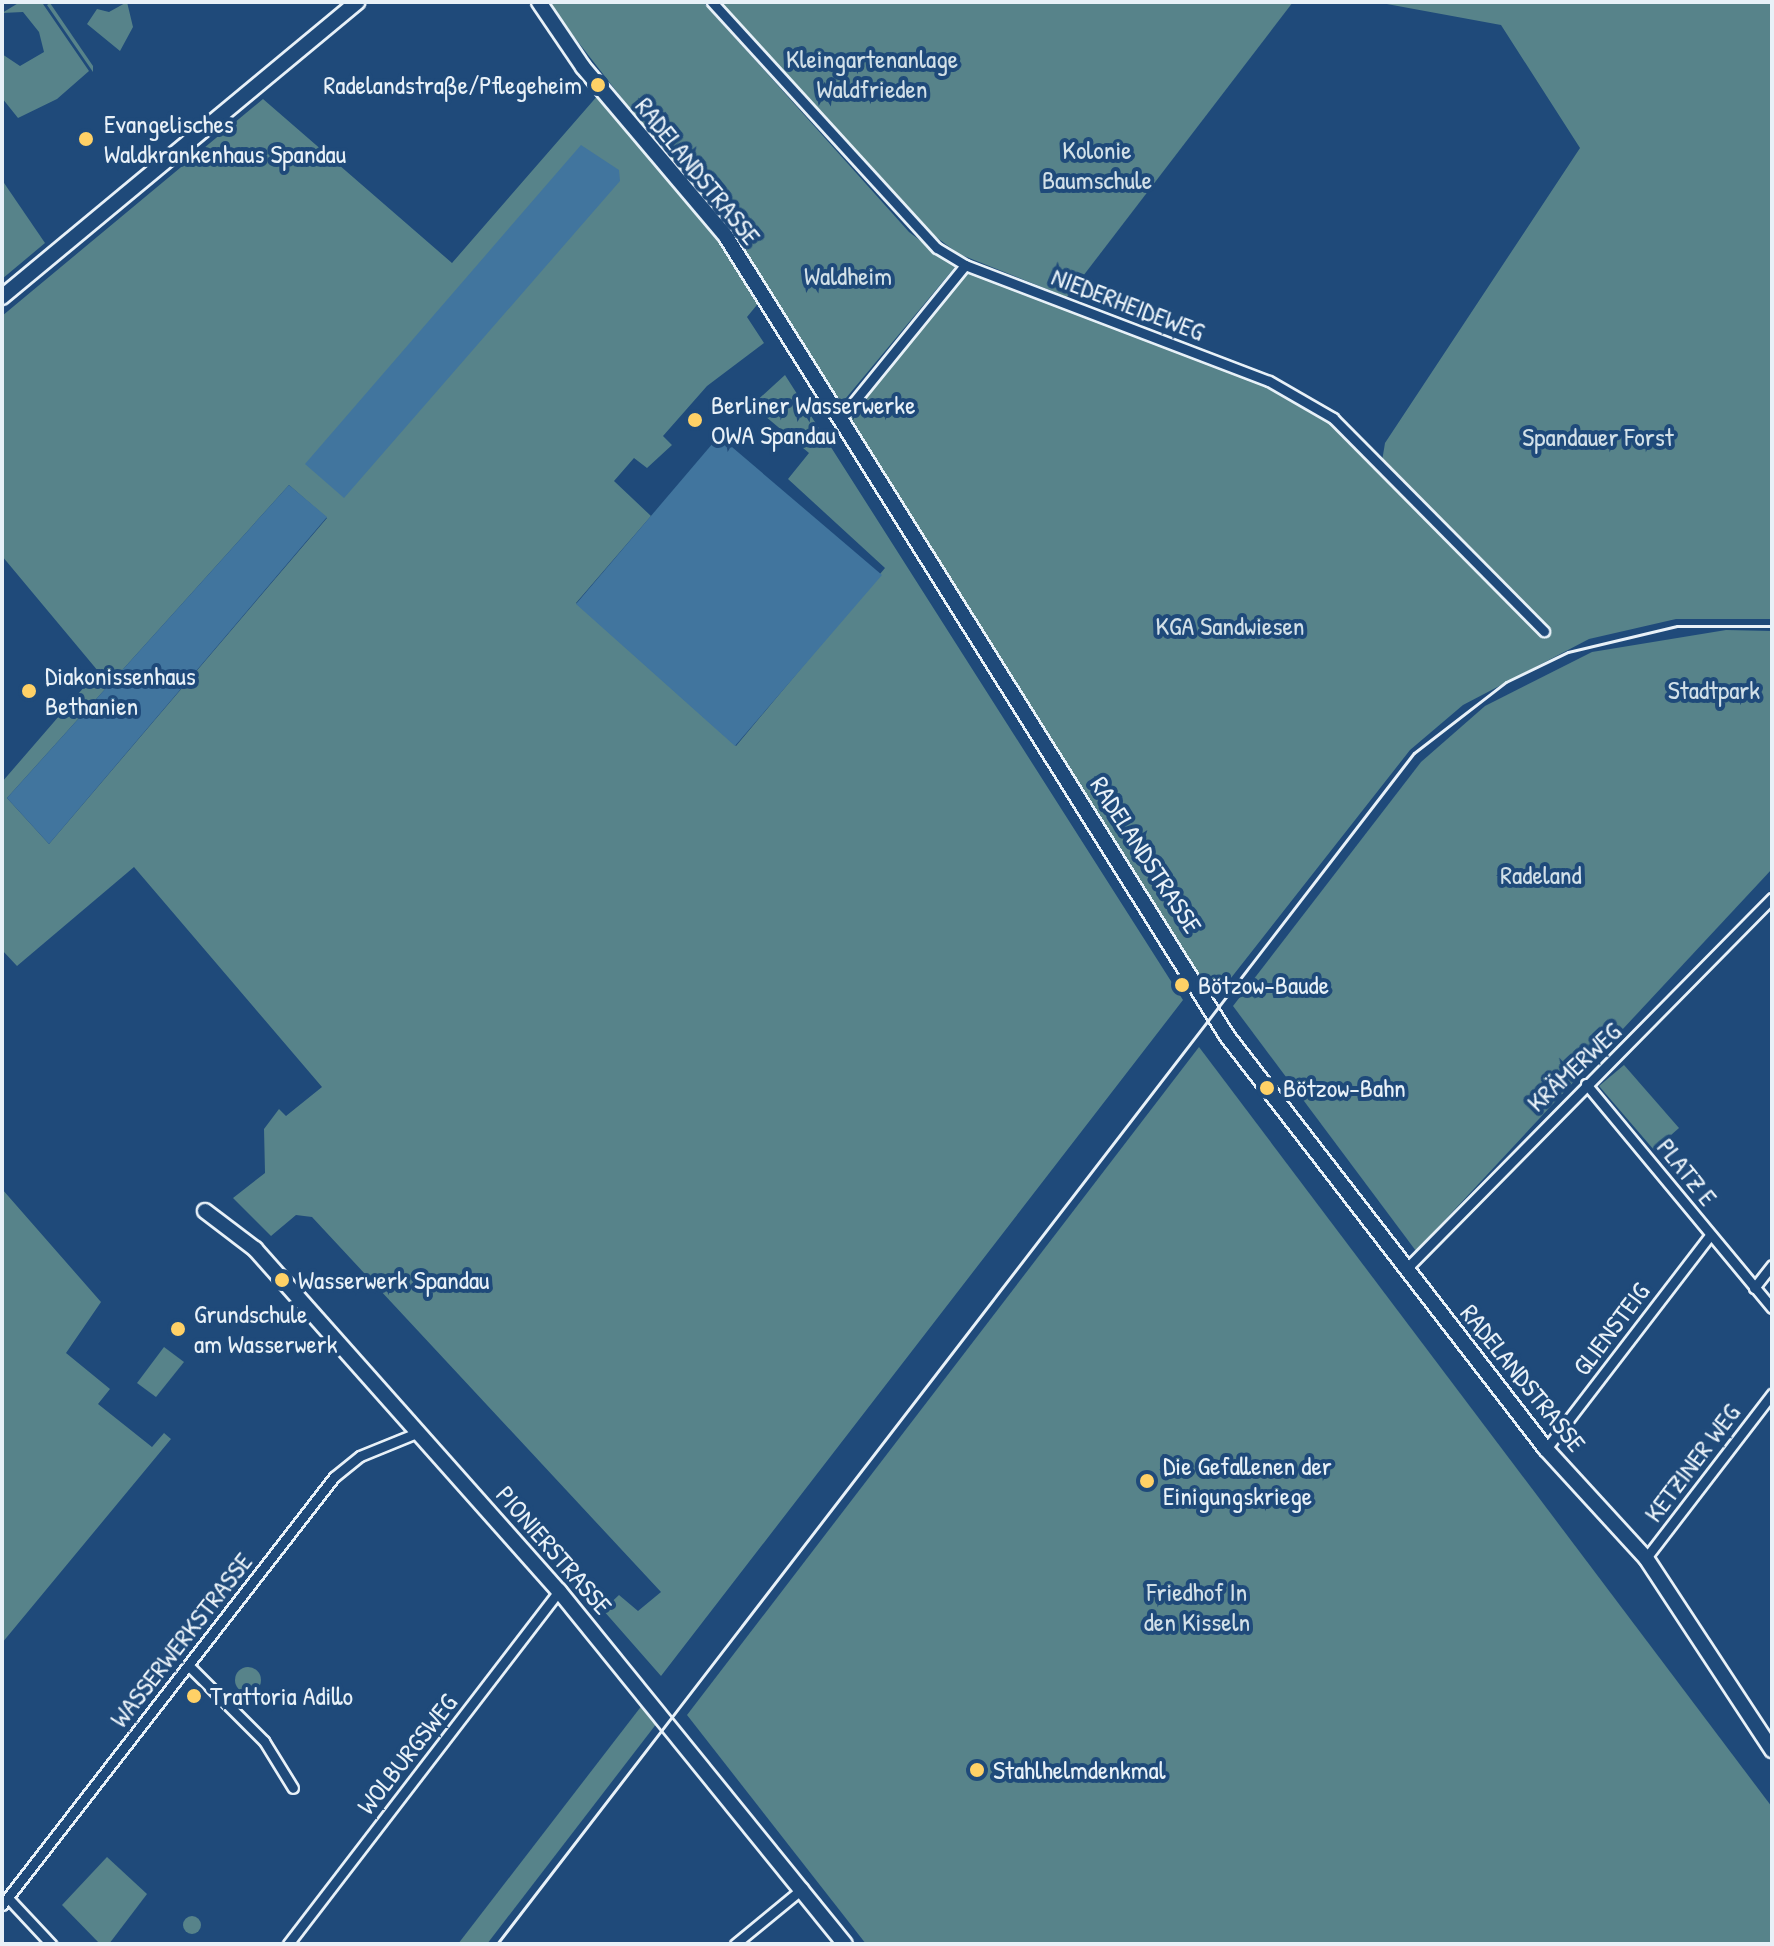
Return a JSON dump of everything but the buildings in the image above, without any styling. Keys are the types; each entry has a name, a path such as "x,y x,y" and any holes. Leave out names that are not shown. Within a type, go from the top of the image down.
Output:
{"street":[{"path":"2,297 357,2"},
{"name":"RADELANDSTRASSE","path":"539,2 583,67 725,235 1227,1036 1546,1449 1646,1558 1771,1748"},
{"name":"NIEDERHEIDEWEG","path":"712,2 894,207 965,265 1269,381 1333,418 1544,631"},
{"path":"840,419 965,265"},
{"name":"KRÄMERWEG","path":"1406,1269 1772,898"},
{"name":"PLATZ E","path":"1586,1084 1772,1308"},
{"name":"PIONIERSTRASSE","path":"205,1211 255,1249 559,1591 803,1888 845,1944"},
{"name":"GLIENSTEIG","path":"1546,1449 1710,1235"},
{"path":"1754,1288 1772,1265"},
{"name":"KETZINER WEG","path":"1646,1558 1772,1394"},
{"name":"WASSERWERKSTRASSE","path":"6,1902 334,1477 360,1456 419,1432"},
{"name":"WOLBURGSWEG","path":"288,1944 559,1591"},
{"path":"190,1667 264,1741 293,1788"},
{"path":"735,1944 803,1888"},
{"path":"6,1902 51,1944"}],"green space":[{"path":"20,2 43,4 89,71 57,99 18,118 2,98 2,54 20,66 44,52 39,32 23,12 2,13"},
{"path":"127,2 133,27 120,51 87,24 97,9 109,12"},
{"name":"Waldheim","path":"547,2 703,2 909,232 955,267 841,404 750,263"},
{"path":"712,2 1293,2 1067,297 959,254 925,229"},
{"path":"1376,2 1772,2 1772,619 1676,619 1589,639 1463,705 1410,750 1209,1006 850,416 969,272 1269,387 1335,425 1439,522 1382,461 1385,443 1580,148 1501,25"},
{"path":"50,3 93,66 93,72 47,5"},
{"path":"599,94 722,237 761,300 747,317 764,343 707,386 663,436 672,445 647,468 634,458 614,481 651,516 576,603 736,746 885,568 788,479 809,453 752,405 785,375 1183,1000 661,1676 603,1610 619,1595 638,1611 661,1592 312,1217 296,1215 271,1236 233,1198 265,1173 264,1129 279,1109 286,1116 322,1087 134,867 17,966 2,950 2,782 98,671 2,556 2,316 263,99 452,263","holes":["289,485 327,518 49,844 7,798"]},
{"path":"2,180 45,243 2,279"},
{"name":"Radeland","path":"1726,630 1772,631 1772,869 1416,1251 1233,1006 1421,762 1485,706 1592,652"},
{"name":"Friedhof In den Kisseln","path":"1199,1047 1772,1807 1772,1944 866,1944 687,1715"},
{"path":"1624,1065 1679,1128 1654,1150 1599,1086"},
{"path":"2,1189 101,1302 66,1353 110,1389 98,1404 152,1447 164,1433 171,1439 2,1643"},
{"path":"164,1347 184,1362 156,1397 137,1383"},
{"path":"248,1667 257,1671 261,1680 257,1689 248,1693 239,1689 235,1680 239,1671"},
{"path":"643,1704 657,1723 487,1944 458,1944"},
{"path":"107,1857 147,1894 109,1944 100,1944 62,1905"},
{"path":"192,1916 201,1925 192,1934 183,1925"}],"water":[{"path":"581,145 619,170 620,181 344,498 305,464"},
{"path":"719,436 882,575 735,746 576,604"},
{"path":"289,485 327,517 49,844 7,798"}],"railway":[{"path":"497,1944 1414,753 1506,682 1568,652 1677,626 1772,626"}],"place":[{"name":"Radelandstraße/Pflegeheim","path":"598,85"},
{"name":"Evangelisches Waldkrankenhaus Spandau","path":"86,139"},
{"name":"Berliner Wasserwerke OWA Spandau","path":"695,420"},
{"name":"Diakonissenhaus Bethanien","path":"29,691"},
{"name":"Bötzow-Baude","path":"1182,985"},
{"name":"Bötzow-Bahn","path":"1267,1088"},
{"name":"Wasserwerk Spandau","path":"282,1280"},
{"name":"Grundschule am Wasserwerk","path":"178,1329"},
{"name":"Die Gefallenen der Einigungskriege","path":"1147,1481"},
{"name":"Trattoria Adillo","path":"194,1696"},
{"name":"Stahlhelmdenkmal","path":"977,1770"}],"park label":[{"name":"Kleingartenanlage Waldfrieden","path":"872,74"},
{"name":"Kolonie Baumschule","path":"1097,165"},
{"name":"Spandauer Forst","path":"1598,437"},
{"name":"KGA Sandwiesen","path":"1230,626"},
{"name":"Stadtpark","path":"1714,690"}]}
